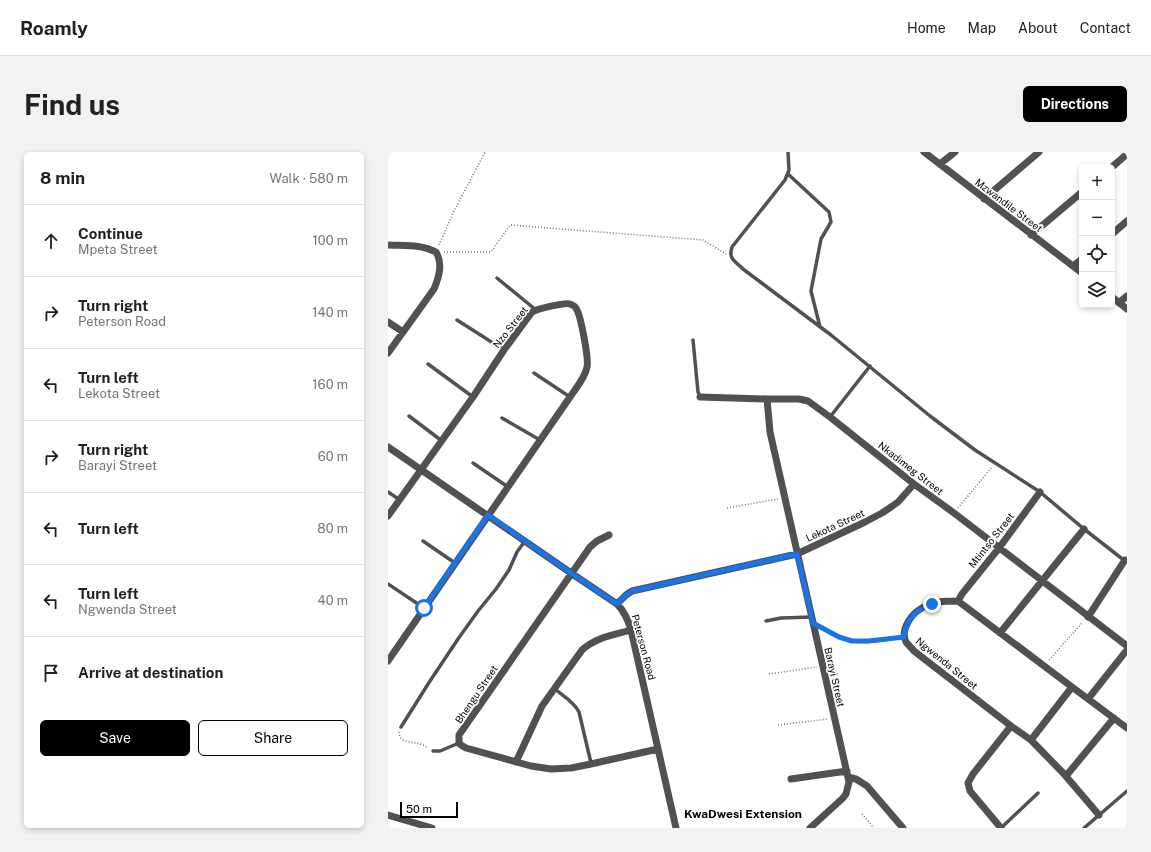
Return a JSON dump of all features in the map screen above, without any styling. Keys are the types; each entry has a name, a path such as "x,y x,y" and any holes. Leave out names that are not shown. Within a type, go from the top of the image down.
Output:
{"street":[{"name":"Mzwandile Street","path":"924,152 1081,272"},
{"path":"940,164 955,152"},
{"path":"984,199 1039,152"},
{"path":"1115,164 1127,154"},
{"path":"1031,235 1079,195"},
{"path":"1115,231 1127,221"},
{"path":"388,245 423,247 436,252 440,262 438,280 434,289 388,353"},
{"path":"1073,266 1079,261"},
{"path":"1119,303 1127,296"},
{"path":"1115,300 1127,309"},
{"name":"Nzo Street","path":"388,516 422,470 529,315 536,310 568,304 574,306 578,313 586,350 588,362 586,372 508,487 389,656"},
{"path":"388,322 403,332"},
{"name":"Nkadimeg Street","path":"700,397 808,401 914,484 1127,646"},
{"name":"Barayi Street","path":"767,399 770,432 784,498 847,774 848,788 846,794 810,828"},
{"name":"Peterson Road","path":"388,447 617,604 622,609 627,617 631,630 676,828"},
{"name":"Lekota Street","path":"617,604 632,591 797,554 882,513 898,502 914,484"},
{"name":"Mtintso Street","path":"958,601 1040,492"},
{"path":"1000,633 1084,529"},
{"name":"Bhengu Street","path":"459,742 458,739 460,735 571,573 593,543 609,535"},
{"path":"1088,617 1126,561"},
{"name":"Ngwenda Street","path":"958,601 943,601 922,608 914,614 905,631 904,637 907,644 914,651 1031,740 1066,776 1099,815"},
{"path":"958,601 1127,728"},
{"path":"516,762 538,715 554,689 582,650 588,644 596,640 631,630"},
{"path":"1088,700 1127,650"},
{"path":"1031,740 1072,687"},
{"path":"1066,776 1114,718"},
{"path":"1001,828 973,796 968,783 976,770 1011,726"},
{"path":"459,742 466,748 535,767 551,769 571,768 658,749"},
{"path":"791,779 847,774 867,786 903,828"},
{"path":"388,815 432,828"}],"lane":[{"path":"788,152 789,170 785,180 732,247 730,254 731,258 743,269 870,366 964,443 1040,492 1084,529 1126,561"},
{"path":"788,174 829,212 831,222 821,239 811,291 820,327"},
{"path":"497,278 536,310"},
{"path":"458,320 504,350"},
{"path":"693,340 698,392 700,397"},
{"path":"428,364 473,397"},
{"path":"830,417 870,366"},
{"path":"534,373 570,397"},
{"path":"409,416 442,441"},
{"path":"502,418 540,440"},
{"path":"473,463 508,487"},
{"path":"388,492 400,500"},
{"path":"423,541 455,563"},
{"path":"401,727 450,651 509,570 517,552 525,541"},
{"path":"388,584 424,608"},
{"path":"766,621 781,618 812,620 839,637 852,641 869,641 904,637"},
{"path":"554,689 572,702 579,712 591,764"},
{"path":"433,751 440,751 459,742"},
{"path":"1084,828 1127,791"},
{"path":"1001,828 1038,793"}],"path":[{"path":"485,152 454,211 436,252 490,252 510,225 703,240 731,258"},
{"path":"954,513 995,463"},
{"path":"727,508 784,498"},
{"path":"1044,666 1088,617"},
{"path":"769,674 823,666"},
{"path":"778,725 834,718"},
{"path":"401,727 399,732 403,740 424,745 433,751"},
{"path":"862,814 874,828"}],"district":[{"name":"KwaDwesi Extension","path":"743,814"}],"route":[{"path":"424,608 488,515 617,604 632,591 797,554 813,623 846,640 861,641 904,637 908,623 914,614 922,608 932,604"}]}
